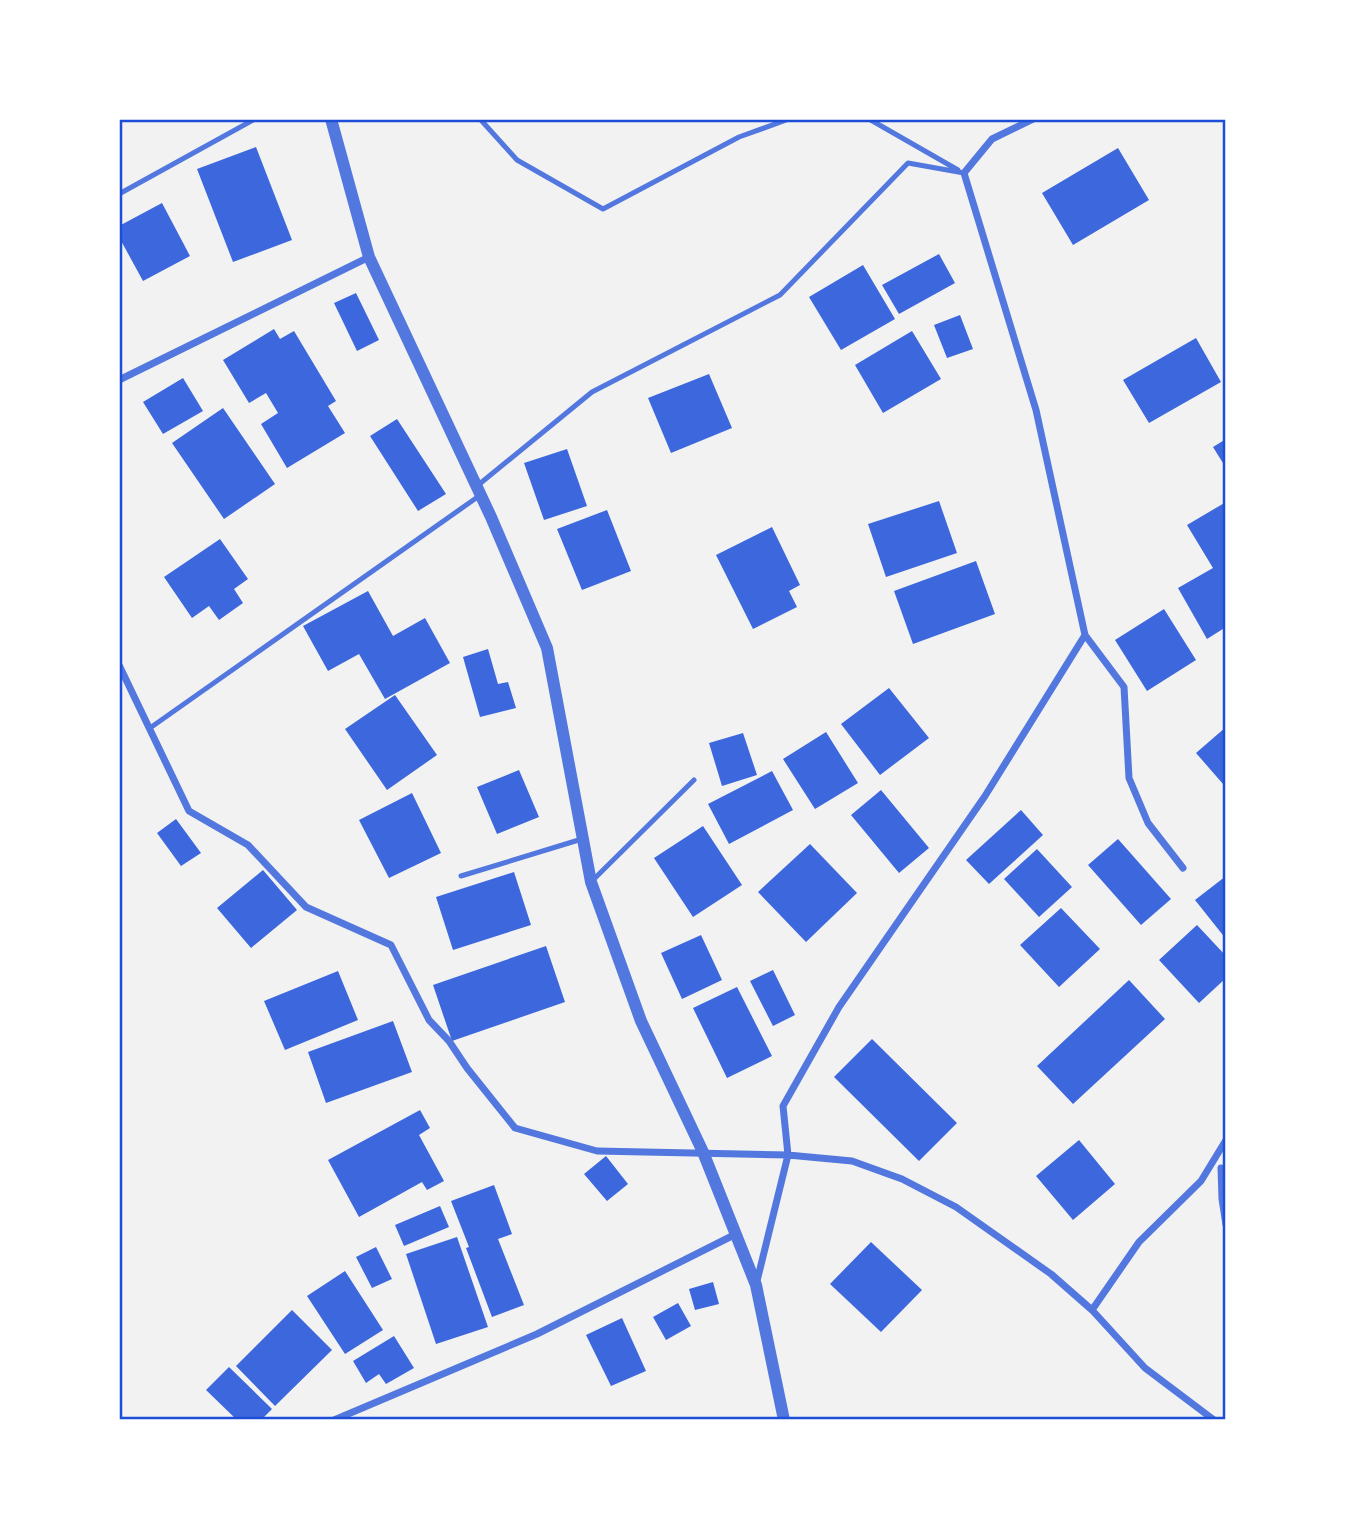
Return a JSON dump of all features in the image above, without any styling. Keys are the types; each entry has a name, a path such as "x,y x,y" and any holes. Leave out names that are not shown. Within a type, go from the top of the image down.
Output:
{"street":[{"path":"331,119 369,257 479,490 547,648 591,882 641,1021 703,1152 756,1286 784,1420"},
{"path":"1033,119 992,139 964,173 1036,410 1085,635 1124,687 1129,778 1148,822 1183,868"},
{"path":"119,380 369,257"},
{"path":"756,1286 788,1155 783,1106 839,1007 985,796 1085,635"},
{"path":"119,665 189,811 248,845 306,907 391,945 429,1020 449,1041 515,1128 597,1151 788,1155 852,1161 902,1179 956,1207 1051,1274 1092,1310 1145,1368 1214,1420"},
{"path":"1092,1310 1139,1242 1201,1181 1226,1140"},
{"path":"1213,1161 1223,1170 1222,1199 1226,1225"},
{"path":"334,1420 537,1334 734,1235"}],"lane":[{"path":"119,194 255,119"},
{"path":"480,119 517,160 603,209 739,137 789,119"},
{"path":"869,119 964,173"},
{"path":"150,728 479,490 592,392 780,295 908,163 964,173"},
{"path":"591,882 694,780"},
{"path":"461,876 583,838"}],"building":[{"path":"256,147 292,240 233,262 197,169"},
{"path":"1118,148 1149,200 1073,245 1042,193"},
{"path":"162,203 190,256 143,281 119,237 119,226"},
{"path":"939,254 955,283 899,314 882,285"},
{"path":"863,265 895,319 841,350 809,297"},
{"path":"356,293 379,340 357,351 334,303"},
{"path":"960,315 973,349 947,358 934,325"},
{"path":"274,329 280,339 294,331 336,401 328,406 345,433 287,468 261,424 278,413 266,393 249,403 223,360"},
{"path":"912,331 941,379 883,413 855,365"},
{"path":"1196,338 1221,382 1149,423 1123,380"},
{"path":"709,374 732,428 671,453 648,398"},
{"path":"183,378 203,411 163,434 143,402"},
{"path":"223,408 275,484 224,519 172,443"},
{"path":"397,419 446,494 418,511 370,436"},
{"path":"1226,439 1226,468 1213,447"},
{"path":"567,449 587,506 544,520 524,463"},
{"path":"939,501 957,553 886,577 868,524"},
{"path":"1226,502 1226,627 1207,639 1178,588 1213,568 1187,525"},
{"path":"607,510 631,571 582,590 557,529"},
{"path":"772,527 800,585 789,591 797,607 753,629 716,555"},
{"path":"220,539 248,579 234,589 243,603 219,620 209,606 192,618 164,577"},
{"path":"976,561 995,614 913,644 894,591"},
{"path":"368,591 393,636 425,618 450,663 385,699 359,654 328,671 303,626"},
{"path":"1164,609 1196,660 1147,691 1115,640"},
{"path":"488,649 498,684 508,682 516,708 480,717 463,657"},
{"path":"889,688 929,738 880,775 841,724"},
{"path":"395,695 437,755 387,790 345,729"},
{"path":"1226,727 1226,781 1223,784 1196,753"},
{"path":"826,732 858,783 815,809 783,759"},
{"path":"743,733 757,775 722,786 709,743"},
{"path":"519,770 539,817 497,834 477,787"},
{"path":"772,771 793,810 729,844 708,804"},
{"path":"881,790 929,848 899,873 851,815"},
{"path":"412,793 441,853 389,878 359,820"},
{"path":"1021,810 1043,835 989,884 966,860"},
{"path":"176,819 201,853 181,866 157,833"},
{"path":"703,826 742,885 693,917 654,858"},
{"path":"1118,839 1171,899 1141,925 1088,865"},
{"path":"810,844 857,893 806,942 758,892"},
{"path":"1037,849 1072,887 1039,917 1004,879"},
{"path":"263,870 297,910 251,948 217,908"},
{"path":"514,872 531,925 453,950 436,897"},
{"path":"1226,876 1226,939 1195,900"},
{"path":"1061,908 1100,949 1059,987 1020,945"},
{"path":"1197,925 1226,956 1226,978 1199,1003 1159,960"},
{"path":"701,935 722,980 682,999 661,953"},
{"path":"546,946 565,1002 452,1041 433,985"},
{"path":"773,970 795,1015 773,1026 750,981"},
{"path":"338,971 358,1020 285,1050 264,1001"},
{"path":"1129,980 1165,1019 1073,1104 1037,1066"},
{"path":"737,987 772,1056 727,1078 693,1008"},
{"path":"393,1021 412,1072 326,1103 308,1052"},
{"path":"872,1039 957,1123 919,1161 834,1077"},
{"path":"420,1110 430,1128 419,1135 444,1181 427,1190 422,1182 359,1217 328,1160"},
{"path":"1079,1140 1115,1184 1073,1220 1036,1176"},
{"path":"606,1156 628,1184 607,1201 584,1174"},
{"path":"494,1185 512,1234 498,1239 524,1305 492,1317 451,1201"},
{"path":"440,1206 449,1227 404,1246 395,1225"},
{"path":"457,1237 488,1327 436,1344 406,1254"},
{"path":"871,1242 922,1290 881,1332 830,1284"},
{"path":"376,1247 392,1279 372,1288 356,1257"},
{"path":"345,1271 383,1330 345,1354 307,1296"},
{"path":"713,1282 719,1304 695,1310 689,1289"},
{"path":"678,1303 691,1326 666,1340 653,1317"},
{"path":"292,1310 332,1350 275,1406 236,1366"},
{"path":"622,1318 646,1371 611,1386 586,1335"},
{"path":"394,1336 414,1368 386,1384 379,1374 366,1383 353,1361"},
{"path":"229,1367 272,1409 261,1420 237,1420 206,1390"}]}
